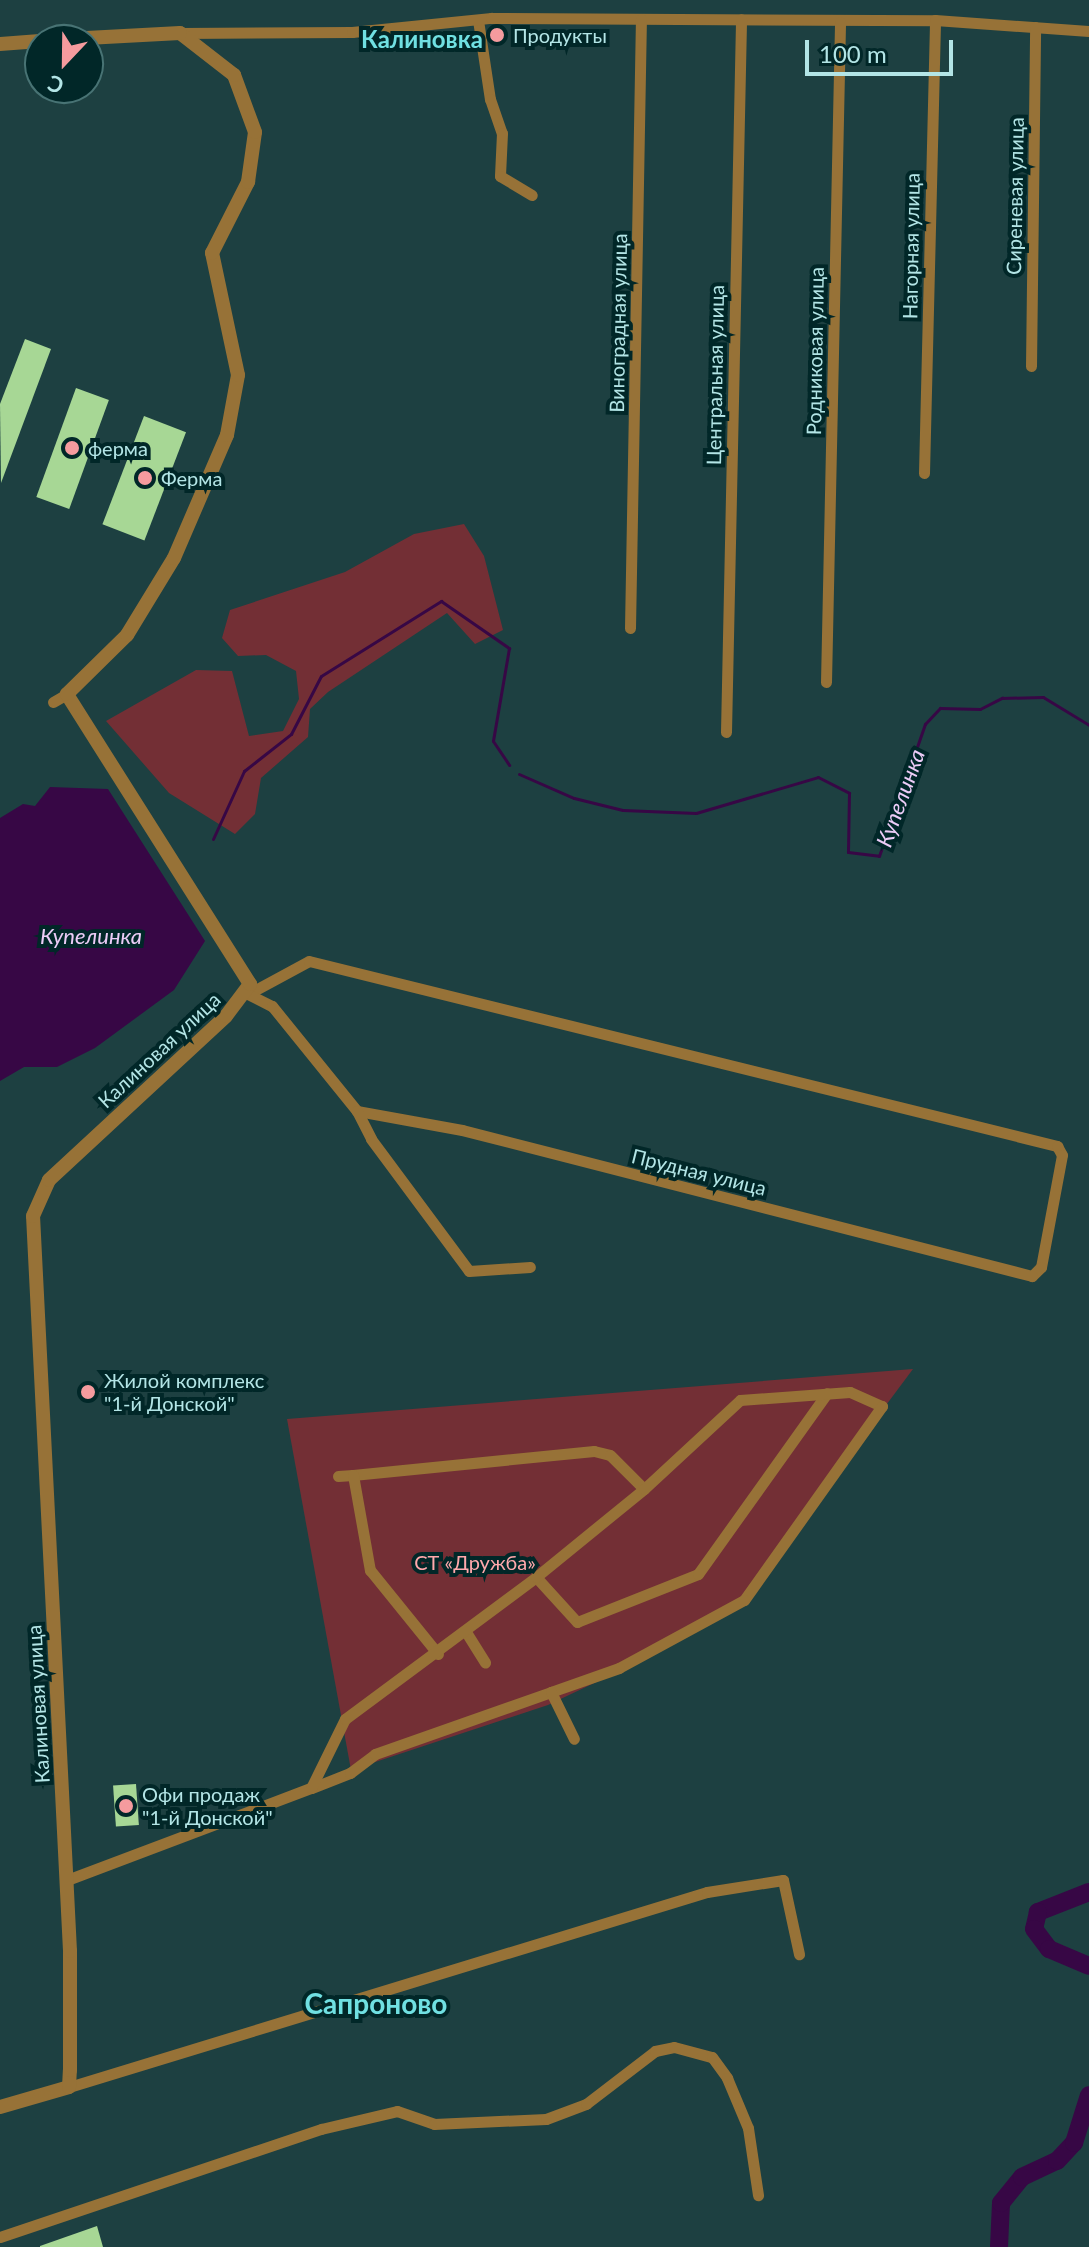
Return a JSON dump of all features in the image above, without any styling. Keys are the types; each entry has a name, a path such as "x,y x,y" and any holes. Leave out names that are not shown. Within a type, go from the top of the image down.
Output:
{"street":[{"name":"Виноградная улица","path":"630,628 641,19"},
{"name":"Центральная улица","path":"726,732 741,19"},
{"path":"478,20 491,108 502,133 500,176 532,195"},
{"path":"104,37 180,33 352,32 478,20 935,20 1089,31"},
{"name":"Нагорная улица","path":"924,473 935,20"},
{"name":"Родниковая улица","path":"826,682 840,22"},
{"name":"Сиреневая улица","path":"1031,366 1035,27"},
{"path":"53,702 67,694 127,635 174,558 239,393 212,253 247,185 255,132 234,75 180,33"},
{"path":"0,44 24,42"},
{"name":"Калиновая улица","path":"67,694 248,977 248,994 49,1180 33,1216 67,1880 69,2087"},
{"name":"Прудная улица","path":"248,994 309,961 1057,1146 1062,1155 1041,1267 1032,1276 462,1130 357,1111"},
{"path":"248,994 272,1006 357,1111 371,1139 469,1271 530,1267"},
{"path":"536,1577 577,1622 698,1574 827,1393"},
{"path":"67,1880 311,1788 350,1773 384,1750 551,1692 648,1654 726,1613 755,1589 882,1406 860,1393 740,1400 644,1489 536,1577 438,1654 345,1719 311,1788"},
{"path":"338,1476 594,1451 610,1455 644,1489"},
{"path":"353,1475 370,1570 438,1654"},
{"path":"466,1632 485,1663"},
{"path":"551,1692 574,1739"},
{"path":"0,2107 707,1892 783,1880 799,1954"},
{"path":"0,2237 321,2129 397,2111 434,2124 558,2116 586,2104 655,2051 674,2047 712,2057 727,2078 748,2128 758,2195"}],"green space":[{"path":"464,524 484,556 503,630 475,644 447,613 328,692 310,709 308,737 261,778 255,814 235,834 169,793 106,721 196,670 232,671 249,736 283,731 299,699 296,671 266,655 238,656 222,638 230,610 345,572 414,534"},
{"name":"СТ «Дружба»","path":"913,1369 743,1597 630,1666 548,1705 351,1770 287,1419"}],"water":[{"name":"Купелинка","path":"50,787 108,789 205,941 174,990 95,1048 57,1067 24,1067 0,1081 0,818 23,804 35,806"}],"building":[{"path":"25,339 51,349 1,483 0,404"},
{"name":"ферма","path":"76,388 109,400 69,509 36,497"},
{"name":"Ферма","path":"144,416 186,432 144,540 102,524"},
{"name":"Офи продаж \"1-й Донской\"","path":"136,1784 139,1825 116,1827 113,1786"},
{"path":"97,2226 103,2247 40,2247 40,2246"}],"waterway":[{"name":"Купелинка","path":"213,839 244,771 291,734 321,676 441,601 509,648 493,741 509,765"},
{"name":"Купелинка","path":"519,774 574,798 623,810 696,813 818,777 849,793 848,852 879,856 925,724 940,708 980,709 1002,698 1043,697 1089,725"},
{"path":"1089,1892 1038,1912 1034,1929 1049,1949 1089,1966"},
{"path":"999,2247 1001,2203 1022,2177 1057,2161 1074,2143 1089,2095"}],"place":[{"name":"Продукты","path":"497,35"},
{"name":"ферма","path":"72,448"},
{"name":"Ферма","path":"145,478"},
{"name":"Жилой комплекс \"1-й Донской\"","path":"88,1392"},
{"name":"Офи продаж \"1-й Донской\"","path":"126,1806"}],"district":[{"name":"Калиновка","path":"422,39"},
{"name":"Сапроново","path":"376,2003"}]}
